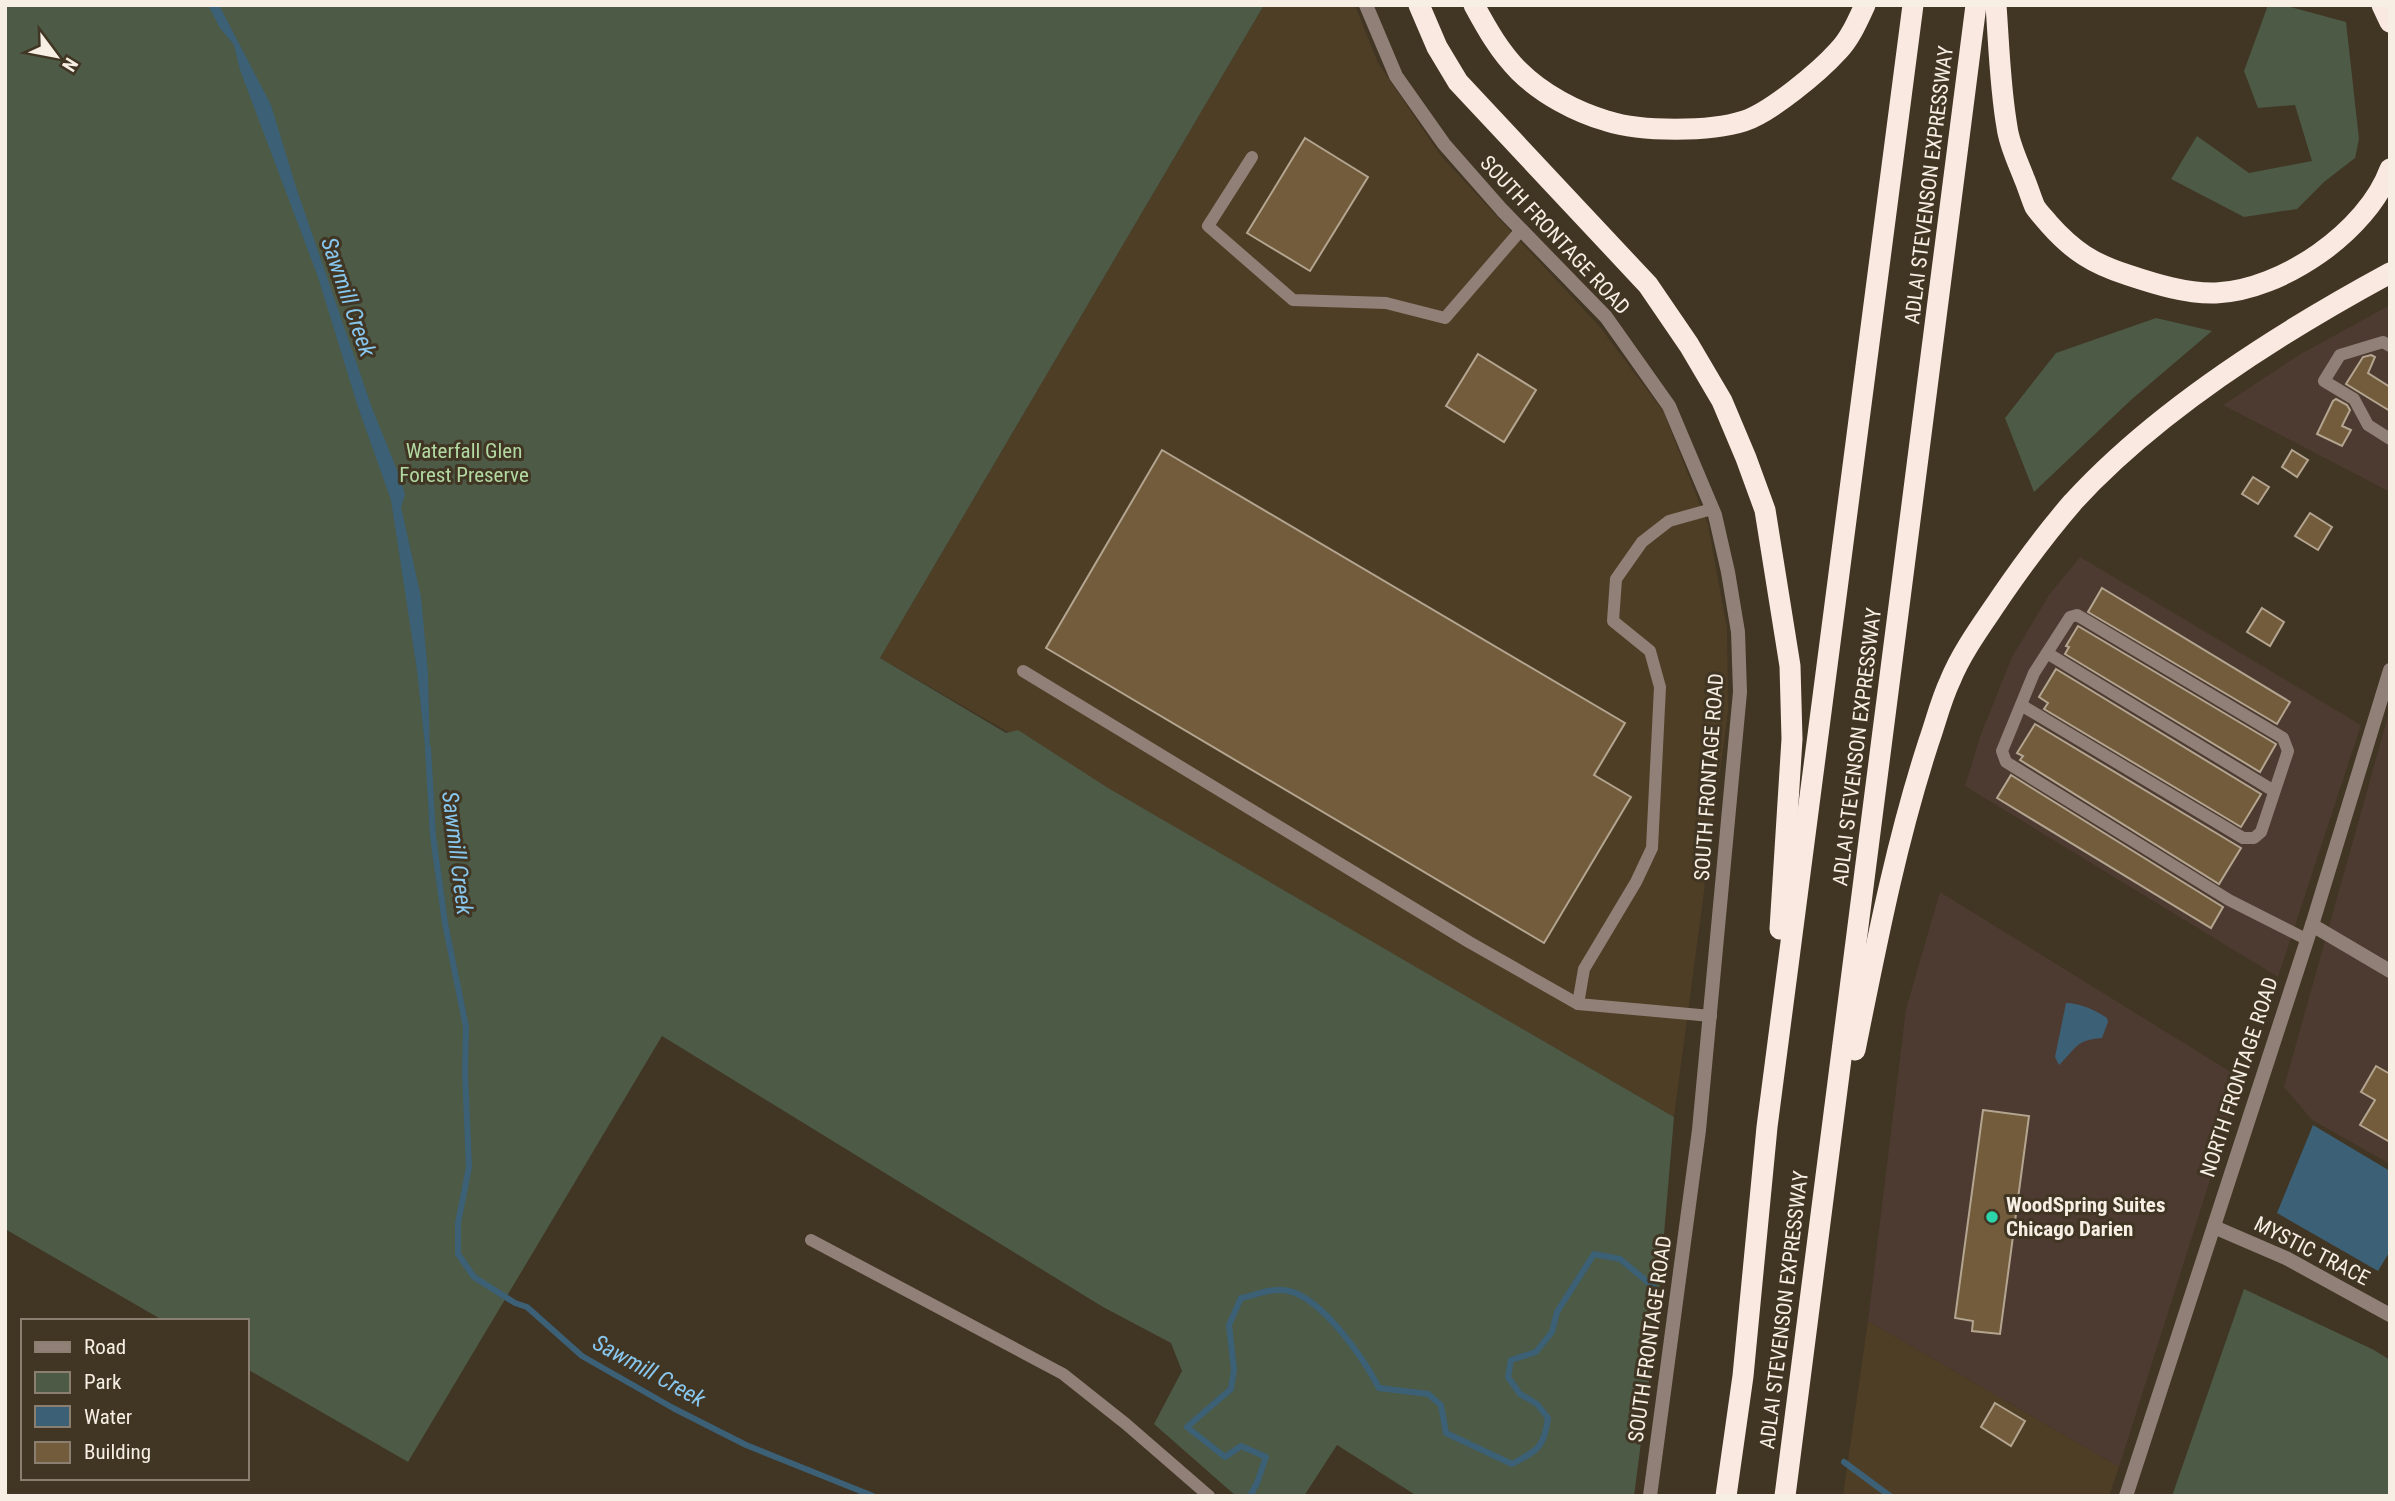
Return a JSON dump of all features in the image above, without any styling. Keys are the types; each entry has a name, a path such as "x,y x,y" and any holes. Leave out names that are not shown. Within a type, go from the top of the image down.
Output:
{"highway":[{"path":"1419,5 1437,47 1458,82 1648,285 1689,345 1722,401 1765,510 1790,666 1792,738 1767,1127"},
{"path":"1474,5 1494,41 1520,72 1563,103 1608,122 1679,129 1746,121 1769,107 1802,84 1840,50 1865,5"},
{"name":"ADLAI STEVENSON EXPRESSWAY","path":"1726,1496 1743,1376 1767,1127 1913,5"},
{"name":"ADLAI STEVENSON EXPRESSWAY","path":"1785,1496 1976,5"},
{"path":"1996,5 2007,130 2015,153 2036,209 2064,242 2087,259 2158,285 2215,293 2245,289 2268,282 2318,254 2356,222 2390,169"},
{"path":"2382,5 2390,22"},
{"path":"1820,1220 1888,892 1918,774 1950,680 1984,622 2032,551 2074,502 2119,456 2220,377 2301,323 2390,274"}],"street":[{"name":"SOUTH FRONTAGE ROAD","path":"1366,5 1396,76 1444,144 1521,230 1606,317 1669,406 1712,509 1728,572 1738,632 1740,692 1699,1130 1650,1496"},
{"name":"NORTH FRONTAGE ROAD","path":"2126,1496 2214,1227 2222,1193 2309,932 2390,670"},
{"path":"2309,932 2390,971"},
{"name":"MYSTIC TRACE","path":"2214,1227 2286,1258 2390,1315"}],"lane":[{"path":"1252,157 1208,226 1293,300 1385,303 1445,318 1521,230"},
{"path":"2388,343 2340,355 2324,381 2354,399 2368,425 2390,439"},
{"path":"1578,1004 1584,969 1636,882 1652,848 1660,687 1650,651 1614,621 1616,579 1642,542 1669,520 1712,509"},
{"path":"2021,705 2243,838 2254,838 2261,832 2288,751 2283,738 2077,615 2070,617 2034,673 2002,751 2006,762 2229,900 2309,932"},
{"path":"2047,653 2274,791"},
{"path":"1023,671 1469,942 1578,1004 1711,1016"},
{"path":"811,1240 1063,1374 1209,1496"}],"shaded area":[{"path":"1264,5 1355,5 1378,63 1441,156 1600,327 1663,411 1708,525 1727,628 1728,711 1674,1117 880,658"},
{"path":"2390,305 2390,492 2223,405 2299,355"},
{"path":"2080,557 2361,725 2278,977 1965,786 1980,737 2012,657 2049,595"},
{"path":"2390,709 2390,1164 2312,1120 2284,1087"},
{"path":"1940,892 2242,1079 2119,1467 1868,1321 1906,1009"},
{"path":"1868,1321 2119,1467 2109,1496 1843,1496"}],"green space":[{"name":"Waterfall Glen Forest Preserve","path":"5,5 1264,5 880,658 1006,733 1018,730 1108,788 1674,1117 1656,1328 1634,1496 1417,1496 1337,1445 1304,1496 1236,1496 1154,1424 1182,1371 1171,1343 1103,1307 662,1036 408,1462 248,1370 248,1319 161,1319 5,1229"},
{"path":"2268,5 2283,5 2346,22 2359,139 2355,158 2324,182 2297,209 2244,217 2171,179 2197,136 2249,173 2312,161 2295,105 2258,108 2244,71"},
{"path":"2156,318 2212,331 2132,399 2034,492 2005,418 2056,353"},
{"path":"2244,1289 2390,1360 2390,1496 2172,1496"}],"water":[{"path":"208,5 219,5 271,105 296,187 372,408 401,480 405,495 401,507 421,597 428,673 431,803 417,670 391,500 358,407 318,277 240,70 234,45 220,28"},
{"path":"2066,1003 2092,1010 2107,1018 2108,1022 2102,1038 2081,1043 2059,1065 2055,1057"},
{"path":"2313,1125 2390,1171 2390,1251 2378,1271 2277,1213"}],"building":[{"path":"1305,138 1368,177 1310,271 1247,233"},
{"path":"1478,354 1536,390 1504,442 1446,406"},
{"path":"2363,357 2375,357 2368,373 2390,387 2390,411 2346,384"},
{"path":"2336,399 2350,410 2342,426 2351,430 2342,446 2317,434"},
{"path":"1162,450 1625,723 1594,775 1631,797 1544,943 1046,648"},
{"path":"2292,450 2308,460 2297,477 2282,467"},
{"path":"2253,477 2269,487 2258,504 2242,494"},
{"path":"2310,513 2332,527 2318,550 2295,536"},
{"path":"2102,588 2290,702 2277,724 2088,612"},
{"path":"2262,608 2284,622 2270,646 2247,632"},
{"path":"2078,626 2276,744 2260,772 2065,654 2069,647 2066,646"},
{"path":"2056,669 2261,794 2241,827 2044,709 2048,703 2039,697"},
{"path":"2035,724 2241,848 2219,884 2020,760 2023,756 2017,753"},
{"path":"2011,775 2223,907 2211,928 1997,798"},
{"path":"2376,1066 2390,1074 2390,1142 2360,1125 2375,1100 2361,1092"},
{"name":"WoodSpring Suites Chicago Darien","path":"1983,1110 2029,1116 2000,1334 1972,1331 1973,1321 1955,1318"},
{"path":"1995,1403 2025,1421 2011,1446 1981,1427"}],"waterway":[{"name":"Sawmill Creek","path":"428,748 433,836 445,923 466,1027 469,1167 458,1223 458,1254 474,1277 515,1303 527,1307 582,1356 673,1408 746,1445 873,1496"},
{"path":"1250,1496 1266,1457 1241,1446 1225,1457 1187,1427 1231,1389 1234,1370 1229,1325 1241,1298 1277,1290 1302,1296 1315,1305 1341,1332 1379,1388 1428,1394 1441,1405 1446,1433 1512,1464 1528,1455 1542,1442 1548,1418 1537,1404 1520,1394 1508,1377 1511,1360 1536,1352 1552,1332 1557,1312 1594,1254 1620,1259 1656,1289"},
{"path":"1844,1462 1890,1496"}],"place":[{"name":"WoodSpring Suites Chicago Darien","path":"1992,1217"}]}
